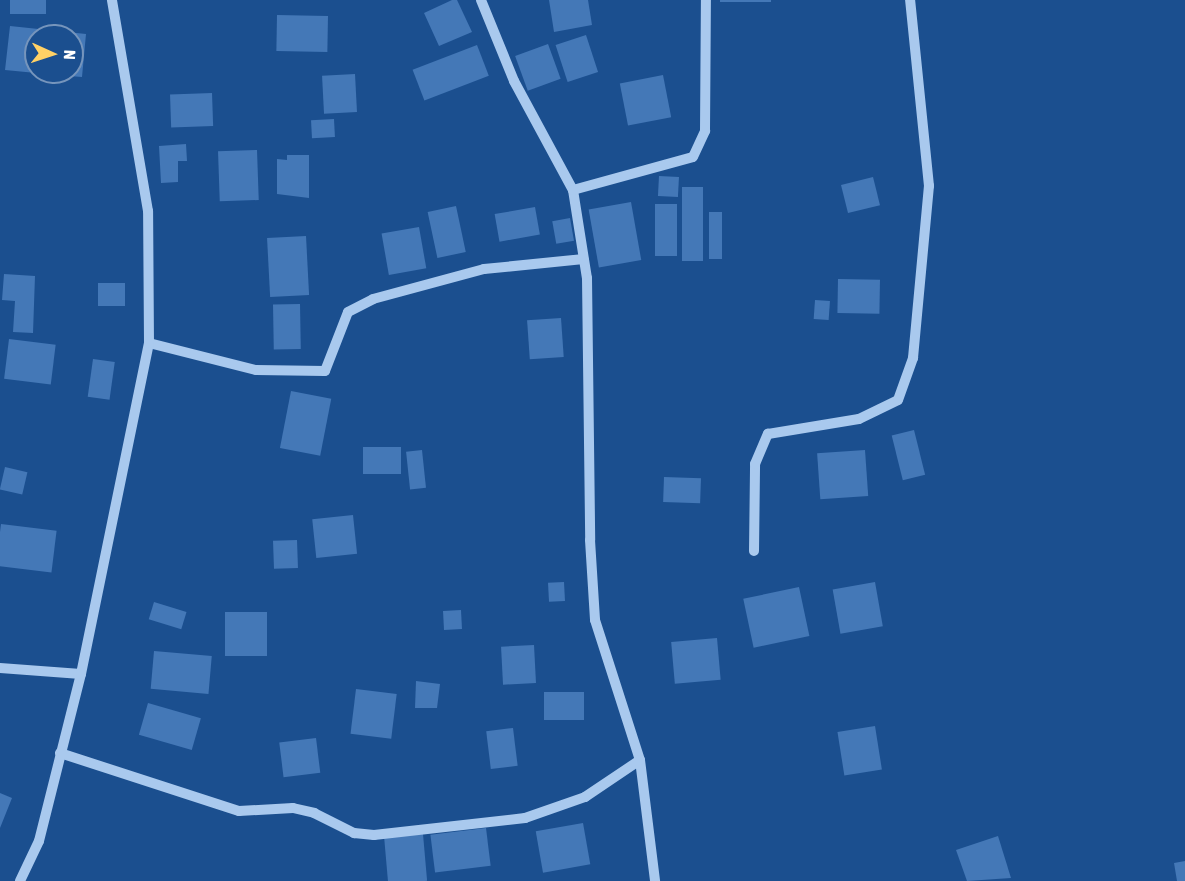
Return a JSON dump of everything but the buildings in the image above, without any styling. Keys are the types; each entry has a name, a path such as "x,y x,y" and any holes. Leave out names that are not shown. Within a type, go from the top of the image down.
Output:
{"street":[{"path":"20,881 39,841 81,674 149,343 148,211 112,0"},
{"path":"481,0 514,81 573,190 584,259 590,371 590,540 595,620 640,760 655,881"},
{"path":"573,190 693,157 705,131 706,0"},
{"path":"754,551 755,464 768,434 859,419 898,400 913,358 928,186 910,0"},
{"path":"149,343 256,370 325,371 348,312 373,299 484,269 584,259"},
{"path":"0,668 81,674"},
{"path":"60,753 239,811 293,808 314,813 354,833 374,835 525,818 585,797 640,760"}]}
